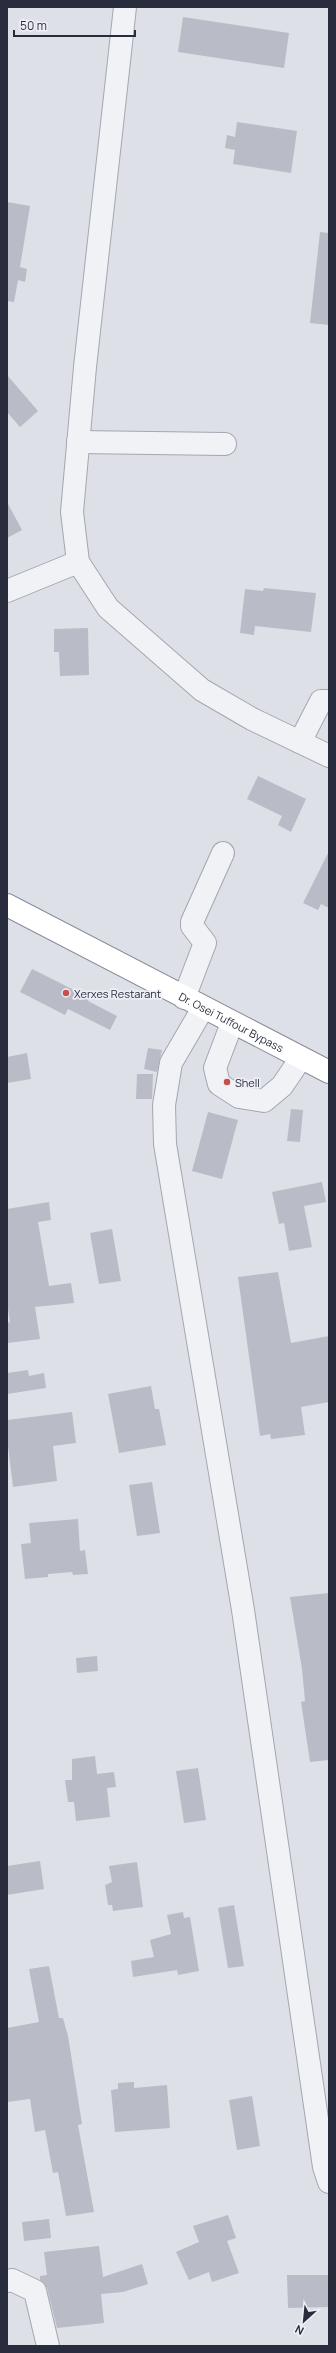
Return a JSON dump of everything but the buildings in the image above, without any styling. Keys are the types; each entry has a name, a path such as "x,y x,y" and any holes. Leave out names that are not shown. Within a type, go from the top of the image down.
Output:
{"highway":[{"name":"Dr. Osei Tuffour Bypass","path":"7,905 329,1072"}],"street":[{"path":"125,7 78,442 72,512 78,562 108,608 202,690 252,719 300,742 326,748"},
{"path":"78,442 225,444"},
{"path":"7,591 78,562"},
{"path":"300,742 321,701 329,701"},
{"path":"184,998 205,943 192,926 192,922 223,853"},
{"path":"203,1008 171,1064 164,1105 165,1144 244,1610 324,2167 329,2182"},
{"path":"232,1023 215,1068 219,1084 239,1097 264,1101 282,1086 301,1058"},
{"path":"7,2281 12,2280 35,2290 48,2346"}],"place":[{"name":"Xerxes Restarant","path":"66,993"},
{"name":"Shell","path":"227,1082"}]}
